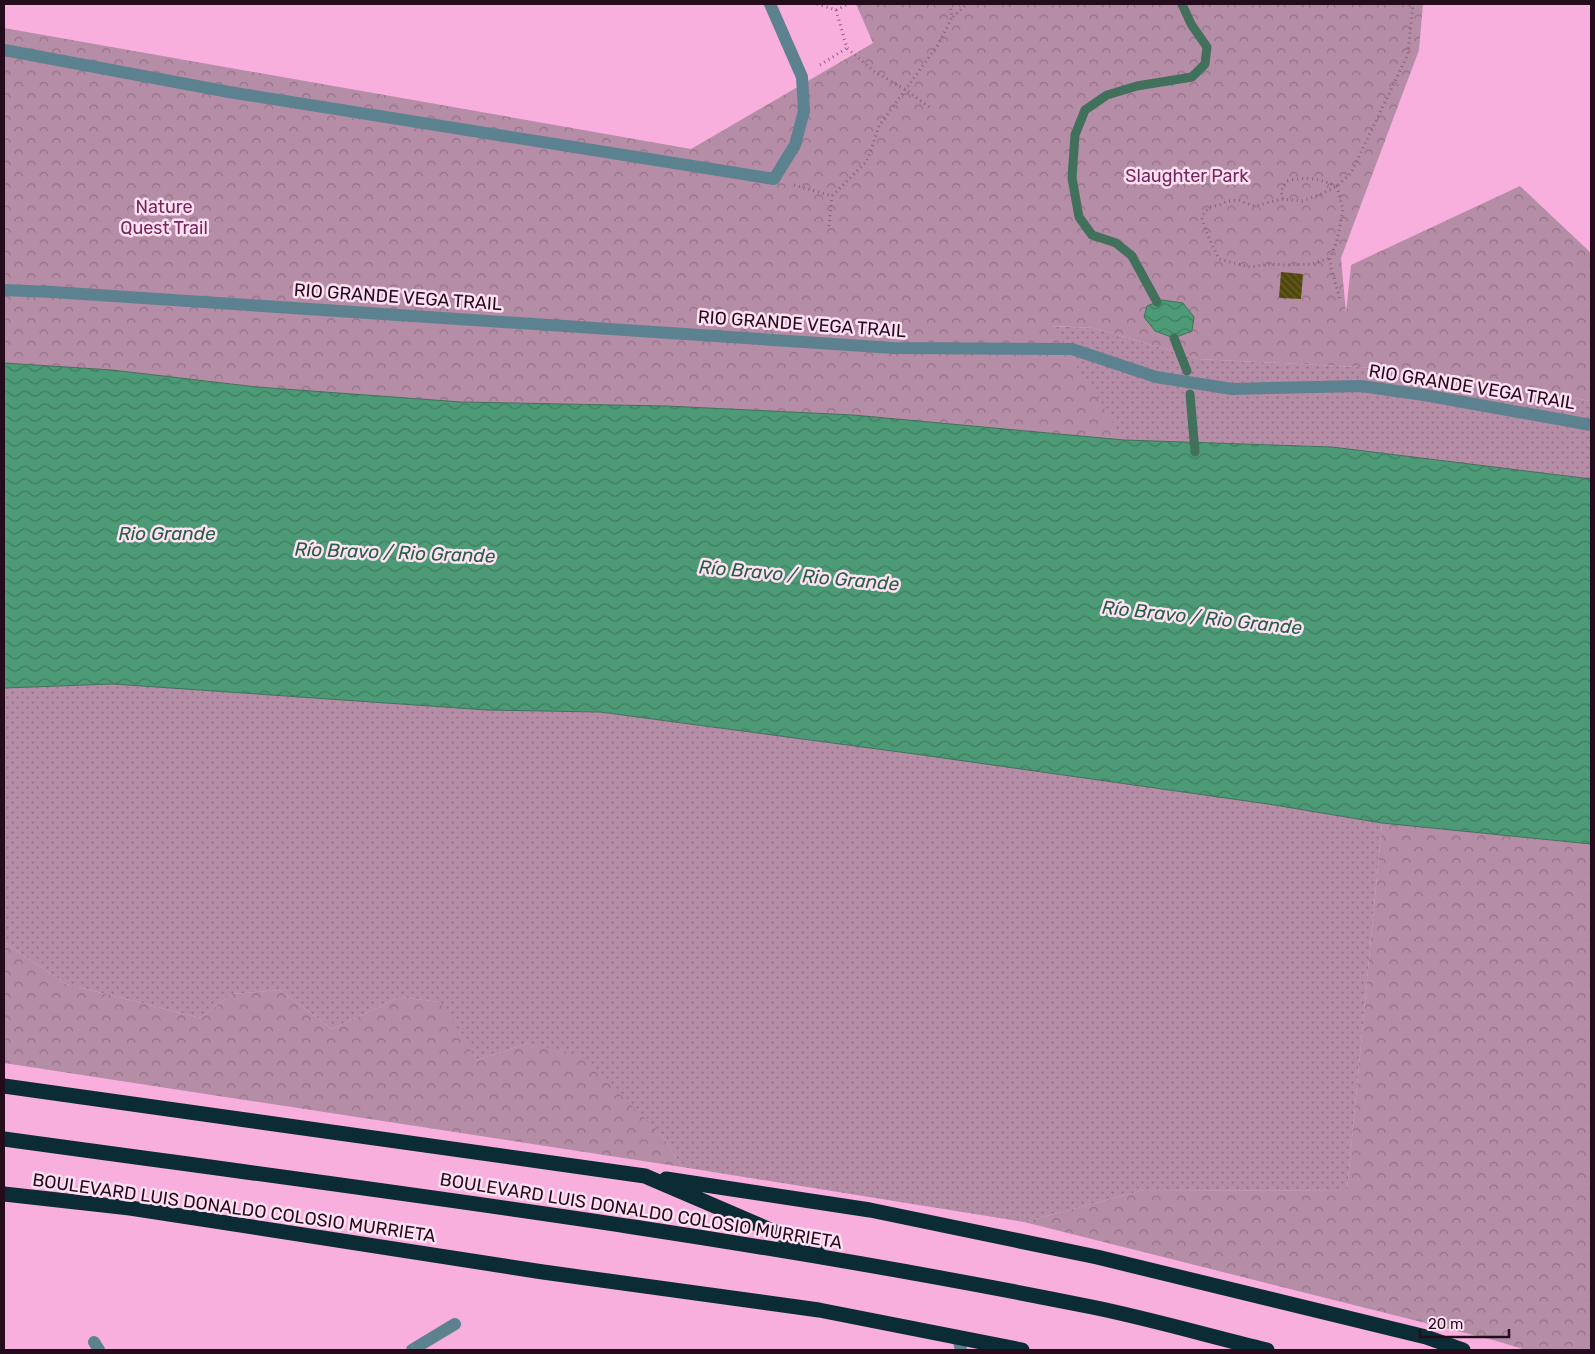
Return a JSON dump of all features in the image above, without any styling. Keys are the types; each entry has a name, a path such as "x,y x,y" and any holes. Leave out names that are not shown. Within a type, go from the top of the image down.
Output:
{"highway":[{"path":"4,1086 645,1176 870,1210 1097,1257 1426,1336 1463,1350"},
{"name":"BOULEVARD LUIS DONALDO COLOSIO MURRIETA","path":"4,1139 510,1209 836,1259 1095,1308 1267,1350"},
{"path":"645,1176 836,1259"},
{"name":"BOULEVARD LUIS DONALDO COLOSIO MURRIETA","path":"4,1194 130,1208 524,1269 819,1310 960,1344 1022,1350"}],"street":[{"path":"4,50 229,92 774,179 795,145 804,111 802,77 770,4"},
{"name":"RIO GRANDE VEGA TRAIL","path":"4,290 894,348 1072,349 1156,377 1222,388 1361,386 1424,394 1591,425"},
{"path":"412,1350 455,1324"}],"path":[{"path":"817,4 836,10 848,4"},
{"path":"950,4 952,17"},
{"path":"829,226 832,196 867,161 879,126 938,45 952,17 967,4"},
{"path":"1330,258 1312,264 1270,264 1250,267 1219,259 1202,219 1204,213 1210,207 1228,201 1238,200 1254,206 1283,199 1302,201 1337,186 1351,173 1408,54 1413,4"},
{"path":"836,10 847,48 875,72 930,107"},
{"path":"802,77 847,48"},
{"path":"1283,199 1281,191 1287,181 1301,178 1317,179 1337,186"},
{"path":"774,179 832,196"},
{"path":"1337,186 1343,210 1337,242 1330,258 1340,299"}],"green space":[{"name":"Nature Quest Trail","path":"856,4 1423,4 1419,50 1341,258 1346,313 1351,265 1520,186 1591,253 1591,401 1397,369 1199,359 1094,328 1052,326 1124,440 853,415 666,406 461,402 257,387 112,370 4,363 4,28 691,149 873,43"},
{"path":"4,267 504,304 1094,328 1199,359 1397,369 1591,401 1591,479 1332,447 1124,440 853,415 4,363"},
{"path":"113,684 487,710 600,712 1268,804 1382,823 1347,1191 1144,1190 1024,1222 682,1167 661,1134 529,1043 477,1060 439,1002 400,997 332,1029 280,990 232,994 201,1018 66,984 4,942 4,688"},
{"path":"1382,823 1591,844 1591,1350 1526,1350 1493,1340 1024,1222 1144,1190 1347,1191"},
{"path":"4,942 66,984 201,1018 232,994 280,990 332,1029 400,997 440,1002 477,1060 529,1043 579,1055 661,1134 682,1167 4,1063"}],"water":[{"path":"1162,300 1183,303 1194,317 1192,331 1174,338 1155,331 1144,317 1147,306"},
{"path":"4,363 112,370 257,387 461,402 666,406 853,415 1124,440 1332,447 1591,479 1591,844 1382,823 1268,804 600,712 487,710 113,684 4,688"}],"building":[{"path":"1281,272 1303,274 1301,299 1279,298"}],"waterway":[{"path":"1157,302 1132,256 1116,243 1092,235 1079,217 1072,178 1075,135 1085,110 1107,95 1137,86 1192,77 1205,64 1207,47 1191,24 1182,4"},
{"path":"1174,338 1187,371"},
{"path":"1190,394 1195,452"}],"park label":[{"name":"Slaughter Park","path":"1187,176"}],"water label":[{"name":"Rio Grande","path":"167,533"},
{"name":"Río Bravo / Rio Grande","path":"395,552"},
{"name":"Río Bravo / Rio Grande","path":"799,575"},
{"name":"Río Bravo / Rio Grande","path":"1202,617"}]}
